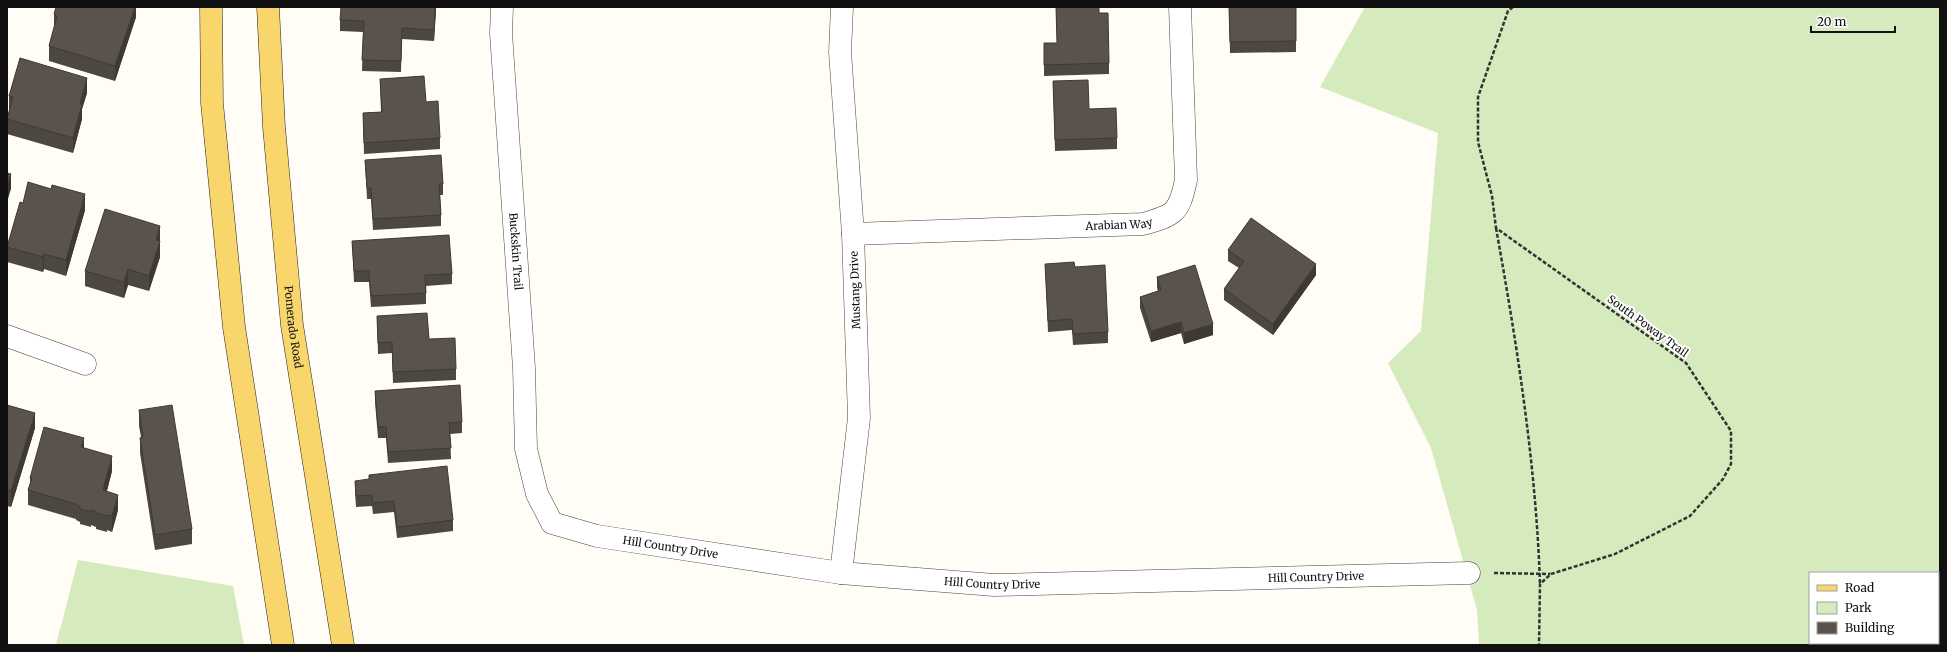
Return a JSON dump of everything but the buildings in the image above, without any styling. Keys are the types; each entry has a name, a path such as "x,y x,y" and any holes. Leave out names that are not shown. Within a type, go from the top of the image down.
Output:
{"main road":[{"path":"211,7 212,103 234,326 283,645"},
{"name":"Pomerado Road","path":"268,7 274,127 292,324 343,645"}],"street":[{"name":"Buckskin Trail","path":"502,7 500,33 524,368 526,449 537,494"},
{"name":"Mustang Drive","path":"841,573 859,418 853,234 840,52 842,7"},
{"name":"Arabian Way","path":"853,234 1143,224 1166,218 1181,203 1186,180 1180,7"},
{"path":"7,336 86,364"},
{"name":"Hill Country Drive","path":"537,494 552,523 597,536 841,573 994,586 1469,573"}],"path":[{"path":"1513,7 1508,11 1478,97 1478,142 1492,196 1528,432 1538,516 1540,574 1539,645"},
{"name":"South Poway Trail","path":"1496,228 1686,363 1731,431 1731,464 1723,479 1690,516 1615,554 1551,574 1540,584"},
{"path":"1469,573 1551,574"}],"green space":[{"path":"1365,7 1940,7 1940,645 1479,645 1477,610 1431,448 1388,363 1421,331 1438,133 1320,87"},
{"path":"78,560 233,586 244,645 56,645"}]}
